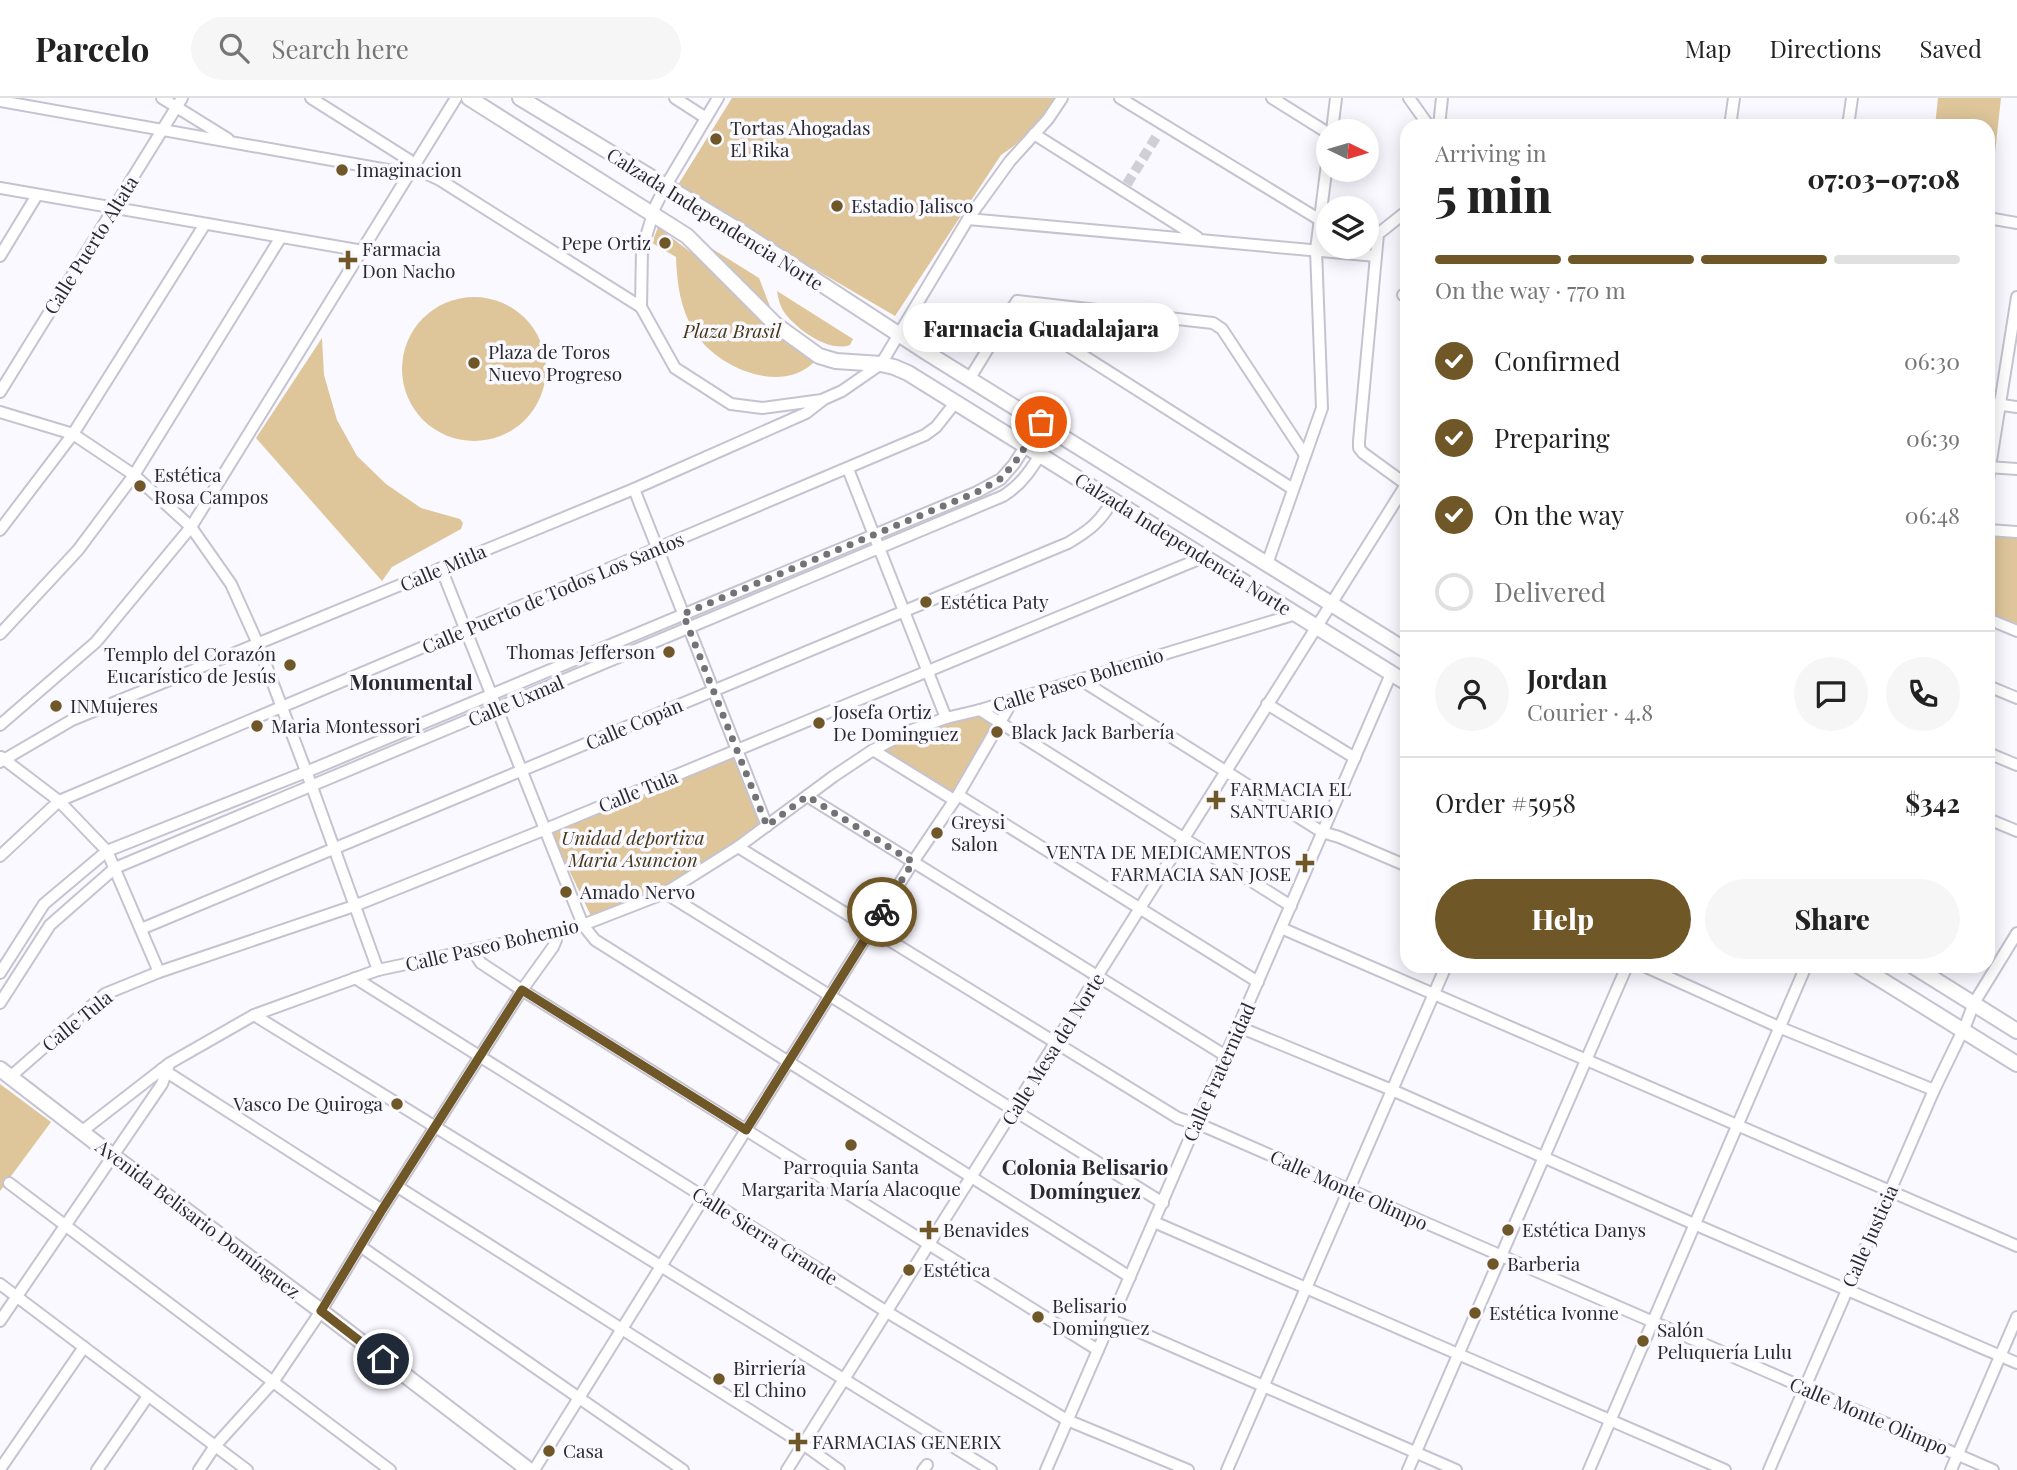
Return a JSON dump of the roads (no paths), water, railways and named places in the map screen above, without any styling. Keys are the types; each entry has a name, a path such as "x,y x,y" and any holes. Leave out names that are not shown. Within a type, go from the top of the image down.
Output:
{"main road":[{"name":"Calzada Independencia Norte","path":"468,98 687,236 776,325 819,356 836,361 881,364 908,373 1400,679"},
{"name":"Calzada Independencia Norte","path":"520,98 740,231 899,334 1400,647"},
{"path":"1870,973 2017,1065"},
{"path":"1925,973 2017,1031"},
{"name":"Avenida Belisario Domínguez","path":"5,1073 532,1470"}],"street":[{"path":"162,98 179,103 234,143"},
{"path":"311,98 409,160 414,168 440,180 641,307 675,368 732,404 762,408 824,399"},
{"path":"0,725 96,642 191,527 456,98"},
{"path":"674,98 706,118"},
{"path":"641,307 642,250 653,215 665,187 718,98"},
{"path":"881,364 968,219 1010,161 1048,119 1062,98"},
{"path":"1120,98 1161,130 1316,217"},
{"path":"1272,98 1316,124"},
{"path":"1332,119 1336,98"},
{"path":"1409,98 1424,119"},
{"path":"1440,119 1443,98"},
{"path":"1731,119 1734,98"},
{"path":"1848,119 1852,98"},
{"path":"0,101 399,172 414,168"},
{"name":"Calle Puerto Altata","path":"0,393 179,103"},
{"path":"1034,134 1125,187 1200,239"},
{"path":"0,188 363,251"},
{"path":"0,256 37,195"},
{"path":"1379,233 1400,217"},
{"path":"968,219 1316,250"},
{"path":"1995,219 2017,223"},
{"path":"0,530 73,434 205,224"},
{"path":"0,634 78,550 134,475 281,237"},
{"path":"1267,564 1322,408 1316,259"},
{"path":"1376,259 1359,448 1400,479"},
{"path":"1995,438 2013,346 2017,297"},
{"path":"970,378 1017,301 1213,323 1219,326 1305,454"},
{"path":"1010,309 1293,489"},
{"name":"Calle Mitla","path":"1,759 72,720 634,489 806,413 881,364"},
{"name":"Calle Puerto de Todos Los Santos","path":"0,856 59,801 925,435 936,427 955,403"},
{"path":"1995,404 2017,407"},
{"path":"0,412 73,434 134,475 191,527 231,583 282,707 378,970"},
{"name":"Calle Uxmal","path":"0,972 44,904 107,851 306,772 977,492 1000,479 1014,464 1041,422"},
{"name":"Calle Uxmal","path":"0,1003 50,925 116,868 1003,496 1015,489 1041,456 1055,431"},
{"path":"848,469 946,718"},
{"path":"1995,471 2017,469"},
{"path":"634,489 767,826"},
{"name":"Calle Mesa del Norte","path":"787,1470 1400,495"},
{"name":"Calle Copán","path":"141,929 1068,543 1098,523 1113,500"},
{"path":"1995,530 2017,532"},
{"name":"Calle Tula","path":"5,1073 105,994 159,972 354,906 1204,557"},
{"path":"441,568 583,925 595,940 1130,1277"},
{"name":"Calle Paseo Bohemio","path":"81,1132 166,1068 254,1015 378,970 556,933 665,893 738,847 873,750 912,730 1296,614"},
{"path":"1995,622 2017,631"},
{"name":"Calle Fraternidad","path":"1046,1470 1391,674"},
{"path":"1081,680 1322,832 1400,863"},
{"path":"1995,689 2017,698"},
{"path":"532,1470 913,862 956,798 1013,700"},
{"path":"1268,704 1354,758"},
{"path":"980,710 1291,906"},
{"path":"873,750 1258,982"},
{"path":"1995,756 2017,765"},
{"path":"1,759 59,801 107,851 159,972"},
{"path":"807,796 1226,1056"},
{"path":"1995,822 2017,831"},
{"name":"Calle Monte Olimpo","path":"738,847 1178,1118 1993,1470"},
{"path":"665,893 1163,1203"},
{"path":"1281,928 2017,1246"},
{"path":"199,1470 215,1446 273,1382 321,1311 522,990 553,947 556,933"},
{"name":"Calle Justicia","path":"1995,969 2017,933"},
{"path":"473,951 481,963 522,990 1098,1350"},
{"path":"1227,1470 1443,973"},
{"path":"1408,1470 1624,973"},
{"path":"1660,973 1934,1090"},
{"path":"1589,1470 1803,973"},
{"name":"Calle Justicia","path":"1769,1470 1934,1090 1974,1003 1992,973"},
{"name":"Calle Sierra Grande","path":"355,978 703,1198 1067,1420 1188,1470"},
{"path":"254,1015 991,1470"},
{"path":"1239,1027 1392,1090 2017,1363"},
{"path":"0,1321 162,1084 166,1068 382,1210"},
{"path":"9,1183 390,1470"},
{"path":"398,1187 803,1444 839,1470"},
{"path":"1154,1222 1726,1470"},
{"path":"360,1246 683,1470"},
{"path":"0,1284 247,1470"},
{"path":"1951,1470 2017,1317"},
{"path":"1112,1320 1457,1470"},
{"path":"0,1469 84,1347"},
{"path":"97,1470 148,1396"}],"tunnel":[{"path":"1127,184 1158,134"}],"place":[{"name":"Tortas Ahogadas El Rika","path":"716,139"},
{"name":"Imaginacion","path":"342,170"},
{"name":"Estadio Jalisco","path":"837,206"},
{"name":"Pepe Ortiz","path":"665,243"},
{"name":"Farmacia Don Nacho","path":"348,260"},
{"name":"Plaza de Toros Nuevo Progreso","path":"474,363"},
{"name":"Farmacia Guadalajara","path":"1041,422"},
{"name":"Estética Rosa Campos","path":"140,486"},
{"name":"Estética Paty","path":"926,602"},
{"name":"Thomas Jefferson","path":"669,652"},
{"name":"Templo del Corazón Eucarístico de Jesús","path":"290,665"},
{"name":"INMujeres","path":"56,706"},
{"name":"Josefa Ortiz De Dominguez","path":"819,723"},
{"name":"Maria Montessori","path":"257,726"},
{"name":"Black Jack Barbería","path":"997,732"},
{"name":"FARMACIA EL SANTUARIO","path":"1216,800"},
{"name":"Greysi Salon","path":"937,833"},
{"name":"VENTA DE MEDICAMENTOS FARMACIA SAN JOSE","path":"1305,863"},
{"name":"Amado Nervo","path":"566,892"},
{"name":"Vasco De Quiroga","path":"397,1104"},
{"name":"Parroquia Santa Margarita María Alacoque","path":"851,1145"},
{"name":"Benavides","path":"929,1230"},
{"name":"Estética Danys","path":"1508,1230"},
{"name":"Barberia","path":"1493,1264"},
{"name":"Estética","path":"909,1270"},
{"name":"Estética Ivonne","path":"1475,1313"},
{"name":"Belisario Dominguez","path":"1038,1317"},
{"name":"Salón Peluquería Lulu","path":"1643,1341"},
{"name":"Birriería El Chino","path":"719,1379"},
{"name":"FARMACIAS GENERIX","path":"798,1442"},
{"name":"Casa","path":"549,1451"}],"district":[{"name":"Monumental","path":"411,683"},
{"name":"Colonia Belisario Domínguez","path":"1085,1180"}],"park label":[{"name":"Plaza Brasil","path":"732,331"},
{"name":"Unidad deportiva Maria Asuncion","path":"633,849"}]}
